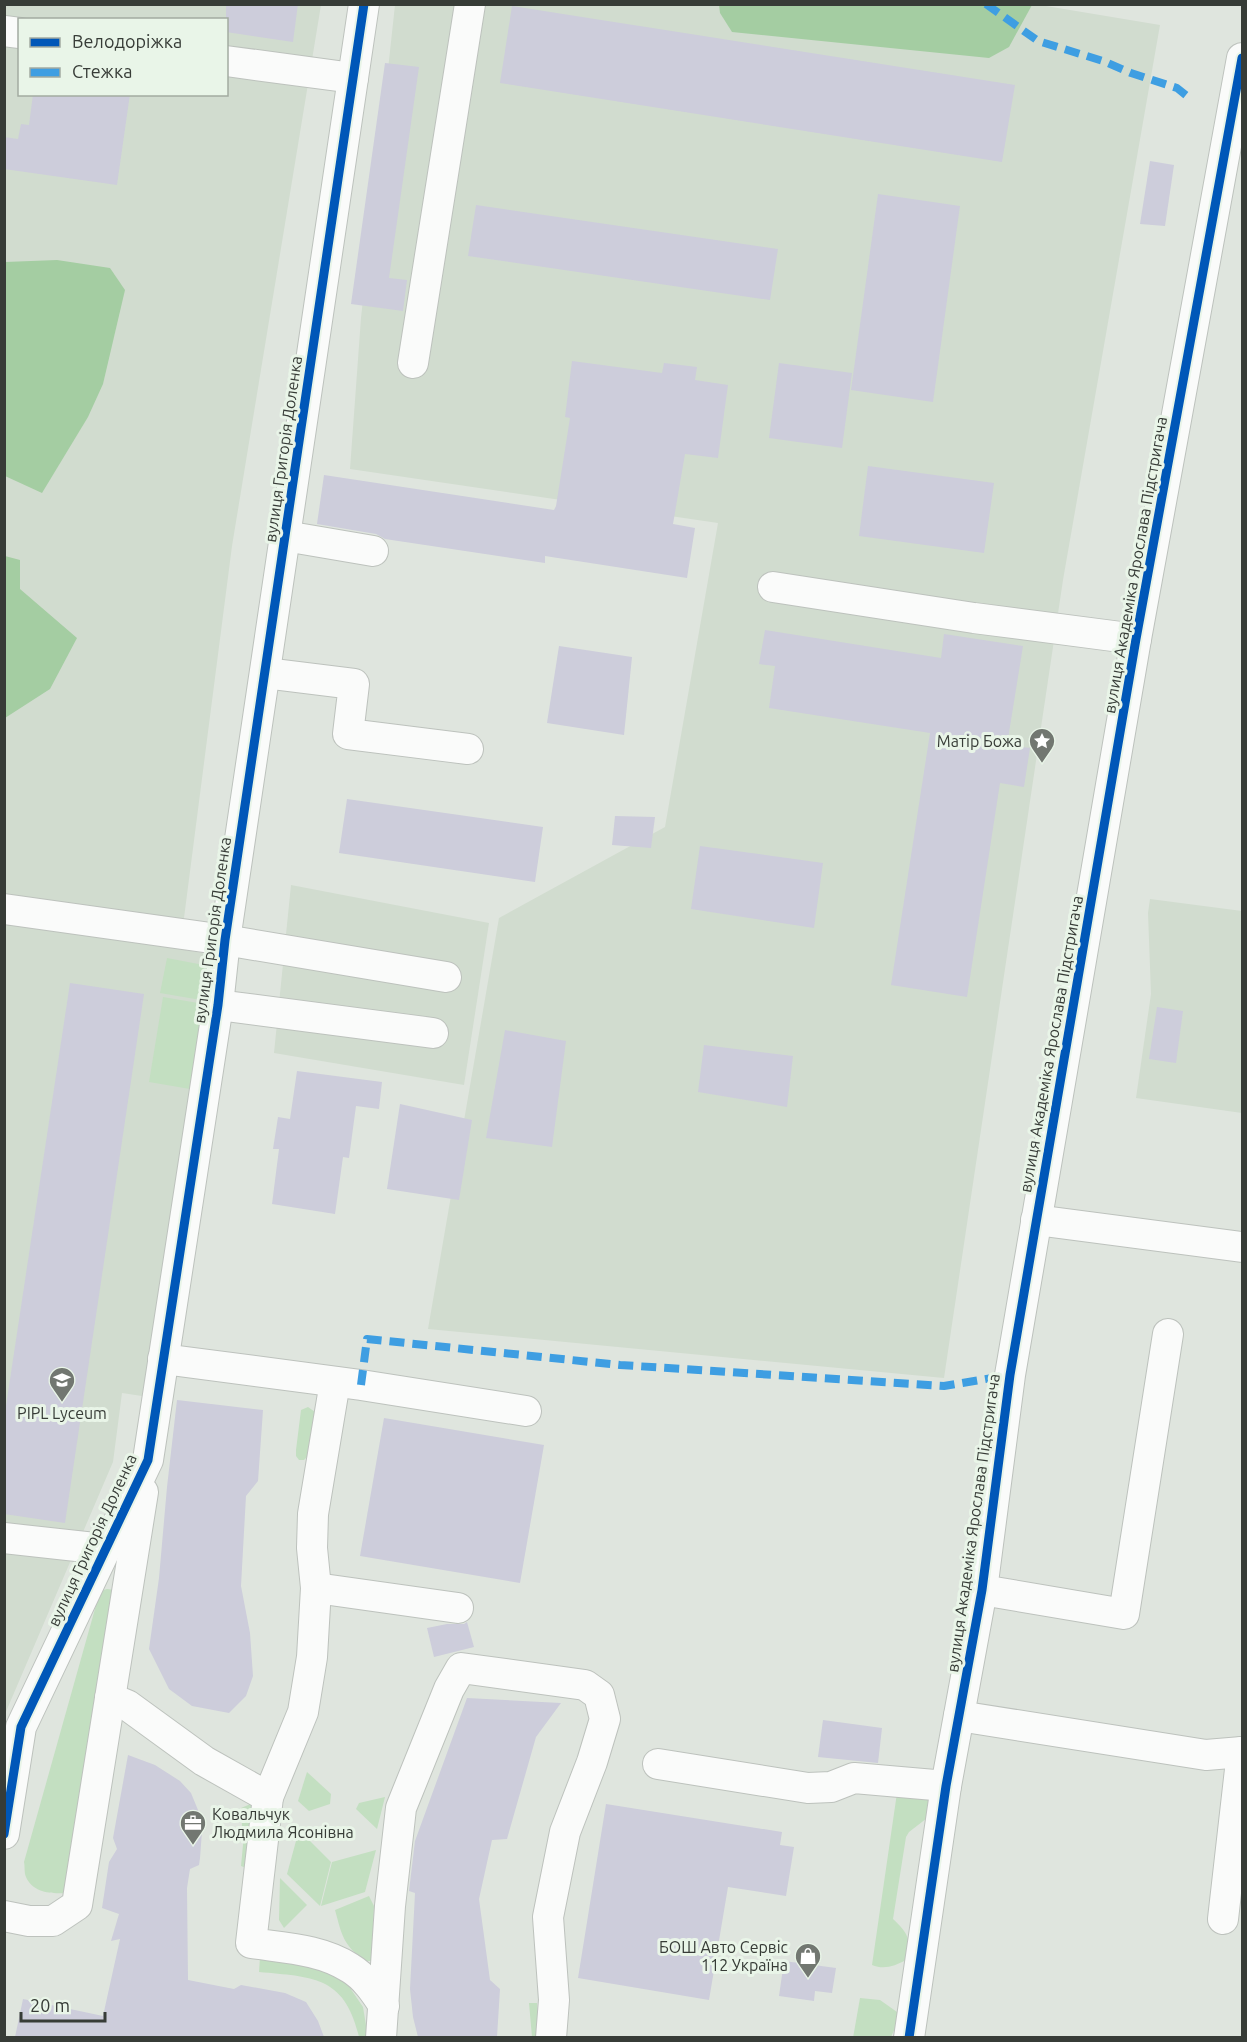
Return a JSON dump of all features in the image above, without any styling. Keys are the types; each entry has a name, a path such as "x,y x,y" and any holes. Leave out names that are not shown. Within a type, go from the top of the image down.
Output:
{"street":[{"name":"вулиця Григорія Доленка","path":"4,1834 21,1727 148,1460 218,1005 225,940 364,4"},
{"path":"412,363 470,4"},
{"name":"вулиця Академіка Ярослава Підстригача","path":"909,2037 946,1786 982,1590 1010,1375 1036,1220 1136,639 1242,58"},
{"path":"228,61 353,78"},
{"path":"285,536 374,551"},
{"path":"773,587 974,618 1136,639"},
{"path":"265,673 354,684 348,734 468,749"},
{"path":"4,909 225,940 446,977"},
{"path":"218,1005 433,1034"},
{"path":"1036,1220 1242,1247"},
{"path":"982,1590 1124,1614 1168,1334"},
{"path":"163,1359 526,1411"},
{"path":"335,1382 313,1514 312,1548 316,1588 312,1657 303,1712 268,1797 251,1943 316,1953 350,1968 371,1987 384,2006"},
{"path":"4,1916 29,1921 53,1921 77,1905 148,1460"},
{"path":"4,1538 104,1550"},
{"path":"316,1588 458,1608"},
{"path":"381,2037 390,1906 401,1808 449,1689 461,1668 585,1685 599,1695 605,1719 592,1762 565,1832 548,1917 554,2000 551,2037"},
{"path":"110,1698 127,1705 204,1761 268,1797"},
{"path":"959,1716 1206,1755 1242,1752 1223,1919"},
{"path":"658,1764 808,1788 831,1787 854,1778 946,1786"}],"shaded area":[{"path":"1034,4 1160,25 1063,580 944,1378 428,1329 499,918 665,827 718,523 350,469 361,318 395,5"},
{"path":"5,5 321,5 232,546 180,949 218,956 142,1396 122,1393 113,1462 5,1714"},
{"path":"291,885 489,923 464,1085 274,1053"},
{"path":"1150,899 1242,911 1242,1113 1136,1098 1151,994 1148,913"}],"green space":[{"path":"719,4 1032,5 1009,47 989,58 732,32 720,13"},
{"path":"57,260 110,268 125,290 103,384 88,417 42,493 5,476 5,262"},
{"path":"5,556 20,560 20,589 77,638 50,689 5,718"},
{"path":"167,958 214,967 207,1001 160,993"},
{"path":"163,997 204,1004 190,1089 149,1082"},
{"path":"308,1407 315,1412 307,1457 299,1460 296,1450 301,1410"},
{"path":"115,1590 66,1893 49,1893 29,1882 25,1875 24,1862 100,1591"},
{"path":"307,1772 331,1794 330,1804 309,1811 298,1801"},
{"path":"898,1786 931,1800 931,1815 906,1837 893,1919 907,1937 909,1947 906,1960 894,1966 881,1967 872,1965"},
{"path":"385,1797 377,1829 356,1809 359,1803"},
{"path":"253,1803 246,1868 241,1866 243,1845 241,1808"},
{"path":"299,1830 331,1862 320,1906 287,1874"},
{"path":"376,1850 365,1892 321,1906 332,1862"},
{"path":"280,1878 307,1905 284,1928 279,1920"},
{"path":"369,1896 374,1906 372,1957 371,1961 366,1961 352,1950 344,1939 335,1910"},
{"path":"260,1957 307,1962 346,1982 363,2007 368,2037 359,2037 353,2017 345,2002 335,1991 311,1979 259,1972"},
{"path":"860,1998 880,2000 897,2012 897,2024 891,2037 853,2038"},
{"path":"529,2003 537,2003 539,2037 532,2037"}],"building":[{"path":"226,4 298,4 293,42 228,32 228,18 226,18"},
{"path":"512,6 1015,85 1002,162 500,83"},
{"path":"385,63 419,67 389,278 407,280 403,311 351,304"},
{"path":"33,96 130,96 117,185 4,169 4,137 18,139 21,124 29,125"},
{"path":"1150,161 1174,165 1165,226 1140,224"},
{"path":"878,194 960,206 933,402 851,390"},
{"path":"476,205 778,249 770,300 468,256"},
{"path":"572,361 662,373 664,363 697,367 695,380 728,385 718,458 685,454 673,524 695,528 687,578 545,556 545,563 385,539 376,534 317,524 324,475 554,510 570,418 565,417"},
{"path":"779,363 852,373 842,448 769,438"},
{"path":"868,466 994,483 984,553 859,536"},
{"path":"765,630 941,658 944,634 1023,646 1007,745 1030,748 1024,787 1000,783 967,997 891,985 930,733 769,708 775,666 759,664"},
{"path":"559,646 632,657 624,735 547,723"},
{"path":"347,799 543,827 535,882 339,853"},
{"path":"615,816 655,817 651,848 612,845"},
{"path":"700,846 823,863 814,928 691,909"},
{"path":"70,983 144,994 65,1523 4,1514 4,1419"},
{"path":"1157,1007 1183,1011 1176,1063 1149,1059"},
{"path":"505,1030 566,1041 552,1147 486,1138"},
{"path":"704,1045 793,1056 787,1107 698,1092"},
{"path":"297,1071 382,1082 379,1109 356,1106 349,1158 343,1157 335,1214 272,1204 279,1149 273,1149 278,1117 290,1119"},
{"path":"400,1104 472,1120 459,1200 387,1189"},
{"path":"177,1400 263,1410 258,1481 246,1496 241,1586 250,1633 253,1676 246,1696 229,1713 192,1706 169,1689 149,1649 159,1578"},
{"path":"384,1418 544,1445 520,1583 360,1556"},
{"path":"467,1622 474,1647 434,1657 427,1628"},
{"path":"467,1698 561,1703 536,1737 507,1839 492,1840 479,1899 490,1980 500,1989 497,2037 418,2037 410,1989 415,1893 409,1891 415,1841"},
{"path":"823,1720 882,1728 878,1763 818,1757"},
{"path":"128,1755 155,1765 180,1781 191,1793 198,1810 202,1831 200,1858 199,1865 190,1869 187,1888 188,1980 234,1989 241,1985 285,1993 306,2002 318,2021 324,2037 15,2037 23,1999 103,2016 120,1939 111,1941 119,1914 102,1908 109,1862 117,1849 113,1838"},
{"path":"606,1804 782,1832 780,1845 794,1847 786,1896 728,1887 709,2000 578,1978"},
{"name":"БОШ Авто Сервіс 112 Україна","path":"784,1961 836,1968 832,1993 815,1991 814,2001 779,1996"}],"marked path":[{"path":"986,4 1038,41 1103,61 1177,88 1187,96"},
{"path":"361,1385 367,1339 620,1365 944,1386 1010,1375"}],"cycle path":[{"path":"4,1834 21,1727 148,1460 218,1005 225,940 364,4"},
{"path":"909,2038 946,1786 982,1590 1010,1375 1136,639 1242,58"}],"place":[{"name":"Матір Божа","path":"1042,764"},
{"name":"PIPL Lyceum","path":"62,1403"},
{"name":"Ковальчук Людмила Ясонівна","path":"193,1846"},
{"name":"БОШ Авто Сервіс 112 Україна","path":"808,1979"}]}
